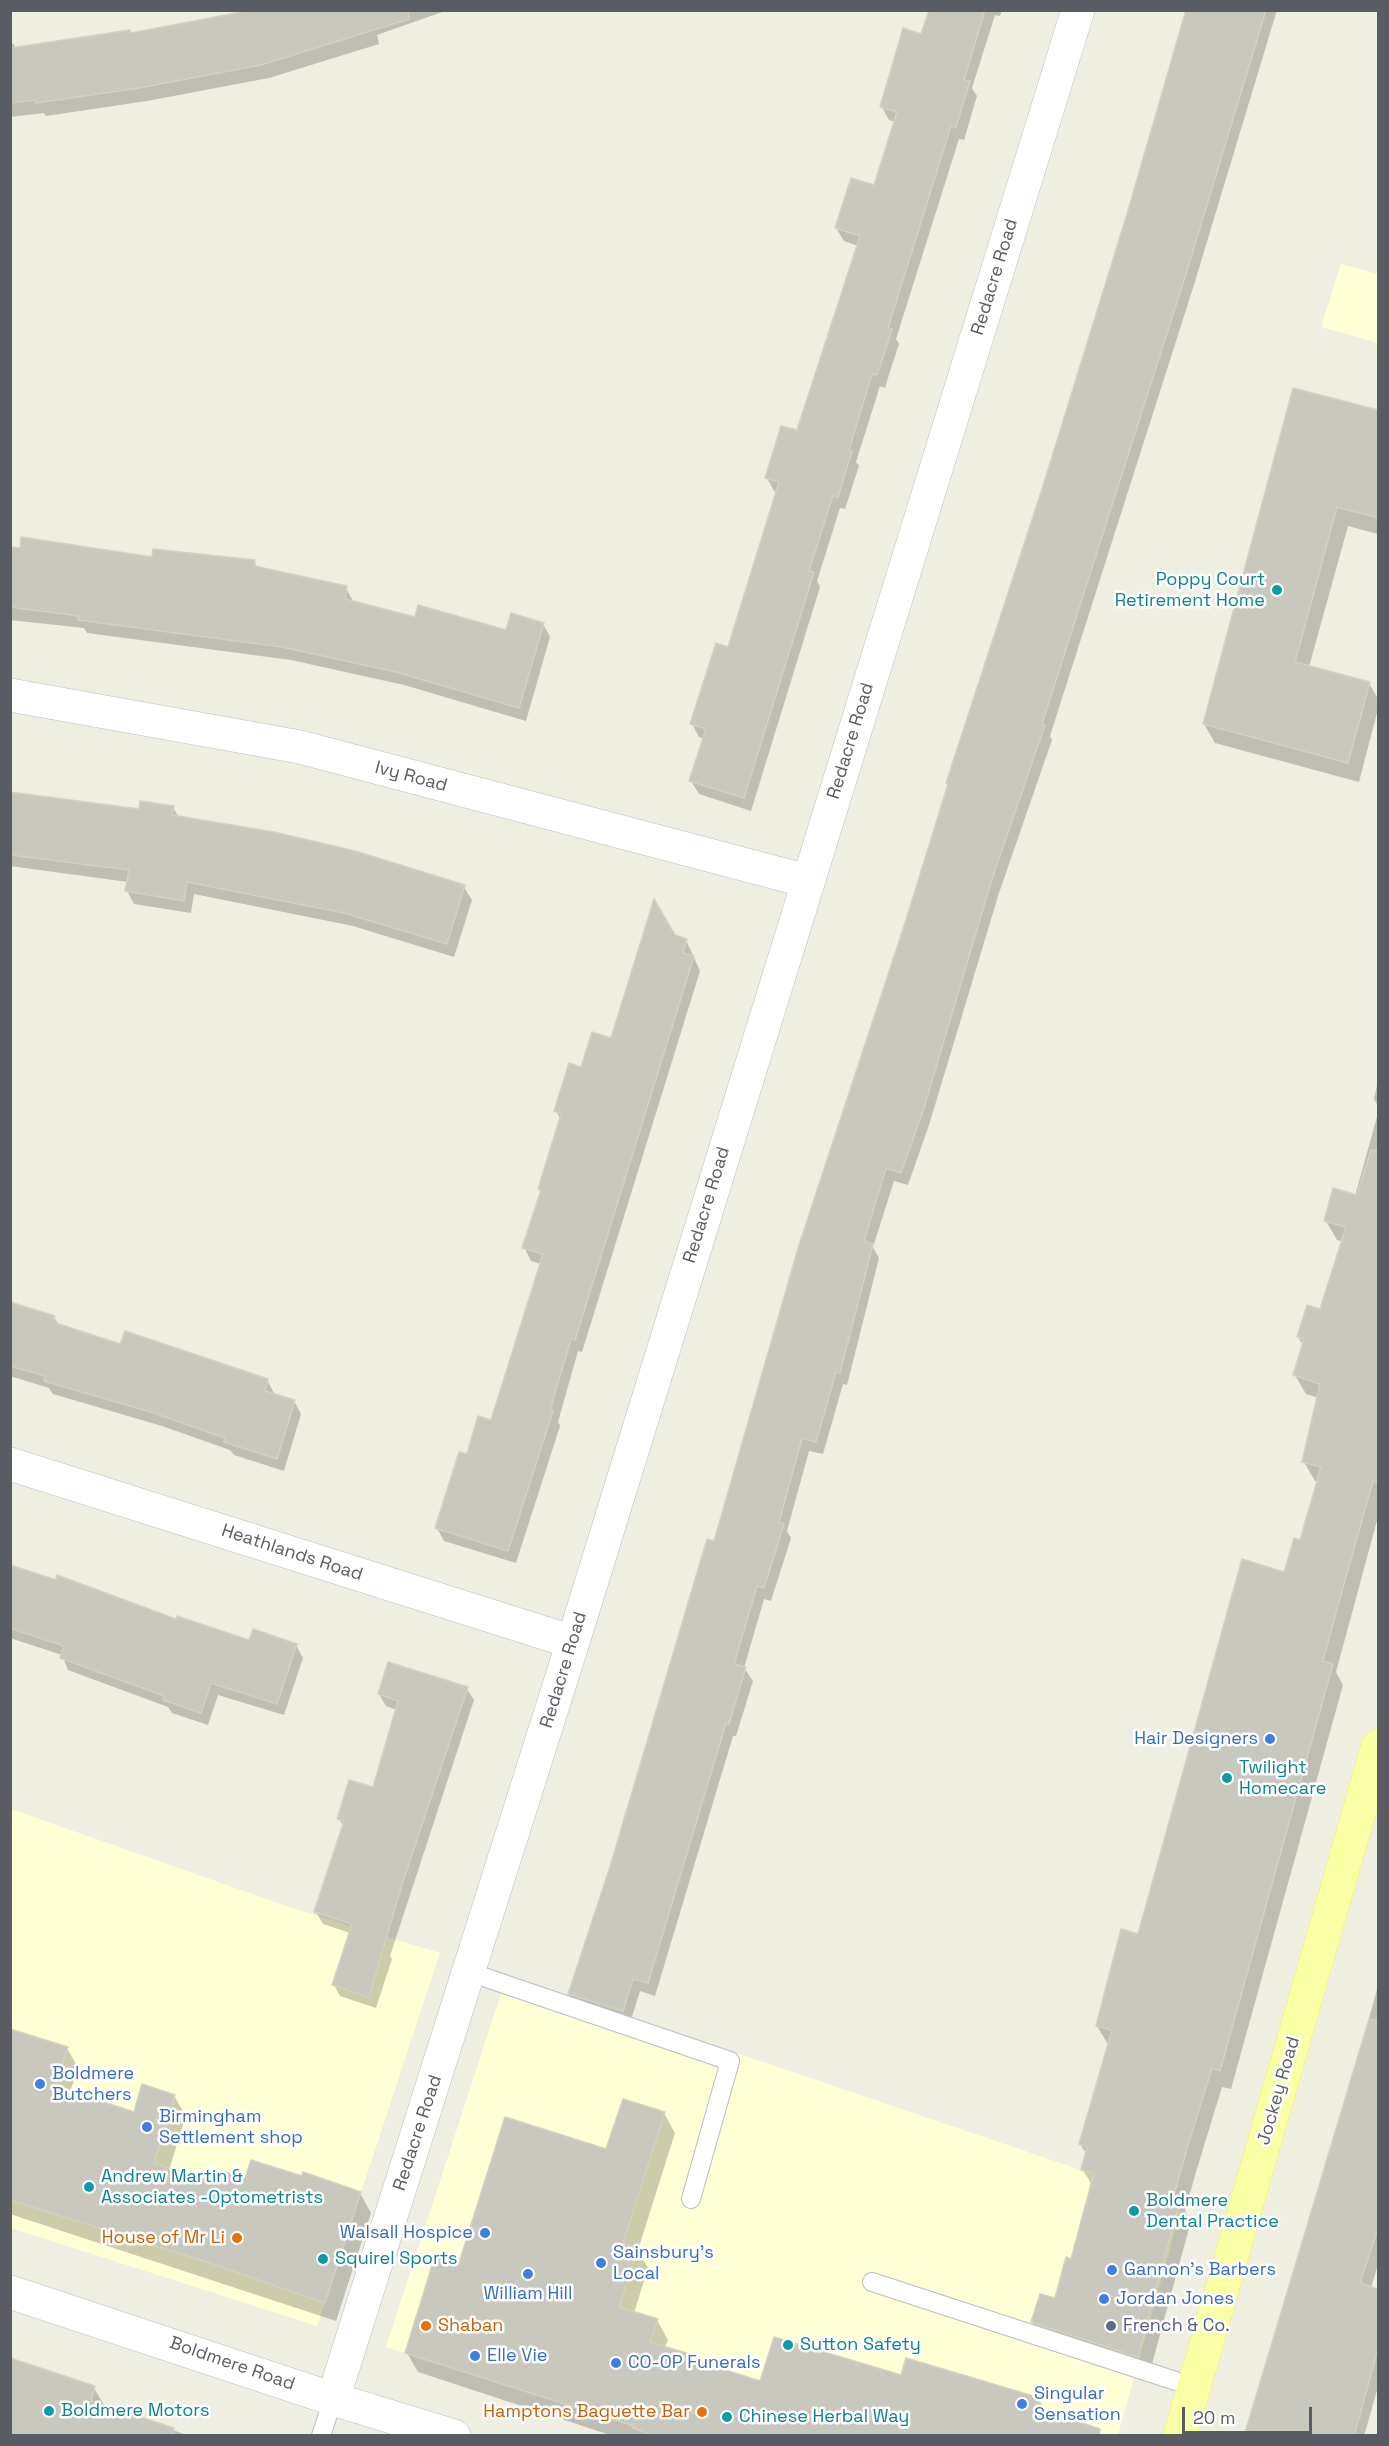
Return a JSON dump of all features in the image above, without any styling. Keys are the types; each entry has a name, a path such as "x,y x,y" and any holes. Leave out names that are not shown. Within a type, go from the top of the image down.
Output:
{"main road":[{"name":"Jockey Road","path":"1180,2436 1378,1746"}],"street":[{"name":"Redacre Road","path":"333,2399 573,1642 1078,10"},
{"name":"Ivy Road","path":"10,695 300,747 807,881"},
{"name":"Heathlands Road","path":"10,1464 573,1642"},
{"name":"Boldmere Road","path":"10,2292 333,2399 454,2436"}],"lane":[{"path":"469,1972 730,2061 691,2199"},
{"path":"872,2282 1194,2387"},
{"path":"321,2436 333,2399"}],"shaded area":[{"path":"1341,264 1378,274 1378,343 1321,327"},
{"path":"11,1809 295,1909 440,1953 317,2326 11,2228"},
{"path":"507,1975 1081,2170 1184,2199 1118,2435 655,2435 625,2423 386,2347"}],"building":[{"path":"252,10 408,10 409,19 261,65 139,88 36,103 36,100 10,103 10,48 130,30 131,33"},
{"path":"929,10 985,10 964,80 970,81 956,127 951,126 888,328 892,329 877,375 872,374 849,450 852,451 838,497 833,495 809,571 814,572 744,798 689,781 706,729 690,724 716,643 728,647 779,482 765,478 781,426 797,430 860,236 835,228 851,178 874,185 897,112 880,107 903,28 921,34"},
{"path":"1186,10 1266,10 1186,274 1042,724 1045,725 992,879 923,1111 901,1173 886,1168 864,1241 873,1244 840,1373 836,1372 816,1442 802,1438 779,1522 784,1524 764,1588 757,1586 734,1664 746,1667 729,1724 726,1723 648,1983 633,1979 623,2011 568,1994 609,1870 707,1539 714,1541 799,1245 906,920 948,784 946,783 1043,486 1127,214"},
{"name":"Poppy Court Retirement Home","path":"1293,388 1378,410 1378,518 1337,507 1295,662 1370,682 1348,763 1203,724"},
{"path":"21,537 152,557 153,549 255,560 254,566 347,586 345,599 415,617 418,605 506,630 511,613 544,623 519,708 396,672 282,647 78,620 79,616 10,607 10,547 20,548"},
{"path":"10,792 139,809 140,801 174,806 172,815 274,832 355,851 465,885 447,944 344,913 187,882 184,901 125,891 129,870 10,855"},
{"path":"654,899 675,935 687,939 683,953 694,956 575,1340 571,1339 550,1410 553,1411 508,1551 435,1528 459,1452 467,1454 478,1416 491,1420 543,1254 522,1248 541,1190 538,1189 561,1114 554,1111 569,1063 581,1067 592,1032 611,1038"},
{"path":"1371,1150 1378,1151 1378,1483 1373,1481 1323,1661 1333,1664 1220,2071 1212,2068 1173,2199 1180,2201 1138,2357 1031,2322 1040,2294 1055,2298 1066,2257 1071,2259 1094,2173 1081,2170 1087,2147 1079,2144 1112,2030 1096,2026 1121,1929 1138,1934 1242,1559 1284,1572 1294,1538 1300,1540 1321,1467 1302,1462 1320,1384 1293,1375 1304,1339 1297,1337 1307,1305 1320,1309 1346,1227 1324,1221 1333,1188 1357,1195"},
{"path":"10,1302 55,1316 53,1322 120,1344 125,1331 268,1379 265,1391 295,1400 277,1459 224,1442 225,1438 154,1413 44,1381 45,1376 10,1366"},
{"path":"10,1565 56,1580 57,1575 176,1619 177,1616 249,1640 253,1629 297,1644 277,1704 211,1683 201,1713 163,1700 164,1696 60,1658 64,1646 10,1628"},
{"path":"388,1662 468,1687 400,1891 369,1997 332,1985 352,1924 314,1912 344,1821 337,1819 349,1780 373,1787 398,1701 378,1694"},
{"path":"1369,2019 1378,2020 1378,2228 1360,2283 1378,2289 1378,2349 1354,2436 1244,2436"},
{"path":"10,2029 68,2047 55,2086 134,2112 142,2084 175,2095 154,2163 218,2184 222,2171 245,2178 251,2160 302,2176 303,2172 361,2192 325,2303 207,2262 10,2200"},
{"path":"623,2099 665,2112 623,2243 638,2248 619,2307 658,2319 650,2342 696,2356 694,2360 760,2381 774,2337 901,2375 906,2358 1040,2398 1037,2408 1100,2429 1099,2436 655,2436 633,2428 634,2426 405,2353 435,2256 459,2263 505,2117 606,2149"},
{"name":"Boldmere Motors","path":"10,2358 95,2386 91,2401 174,2428 173,2436 10,2436"}],"place":[{"name":"Poppy Court Retirement Home","path":"1277,590"},
{"name":"Hair Designers","path":"1270,1739"},
{"name":"Twilight Homecare","path":"1227,1778"},
{"name":"Boldmere Butchers","path":"40,2084"},
{"name":"Birmingham Settlement shop","path":"147,2127"},
{"name":"Andrew Martin & Associates -Optometrists","path":"89,2187"},
{"name":"Boldmere Dental Practice","path":"1134,2211"},
{"name":"Walsall Hospice","path":"485,2233"},
{"name":"House of Mr Li","path":"237,2238"},
{"name":"Squirel Sports","path":"323,2259"},
{"name":"Sainsbury's Local","path":"601,2263"},
{"name":"Gannon's Barbers","path":"1112,2270"},
{"name":"William Hill","path":"528,2274"},
{"name":"Jordan Jones","path":"1104,2299"},
{"name":"Shaban","path":"426,2326"},
{"name":"French & Co.","path":"1111,2326"},
{"name":"Sutton Safety","path":"788,2345"},
{"name":"Elle Vie","path":"475,2356"},
{"name":"CO-OP Funerals","path":"616,2363"},
{"name":"Singular Sensation","path":"1022,2404"},
{"name":"Boldmere Motors","path":"49,2411"},
{"name":"Hamptons Baguette Bar","path":"702,2412"},
{"name":"Chinese Herbal Way","path":"727,2417"}]}
